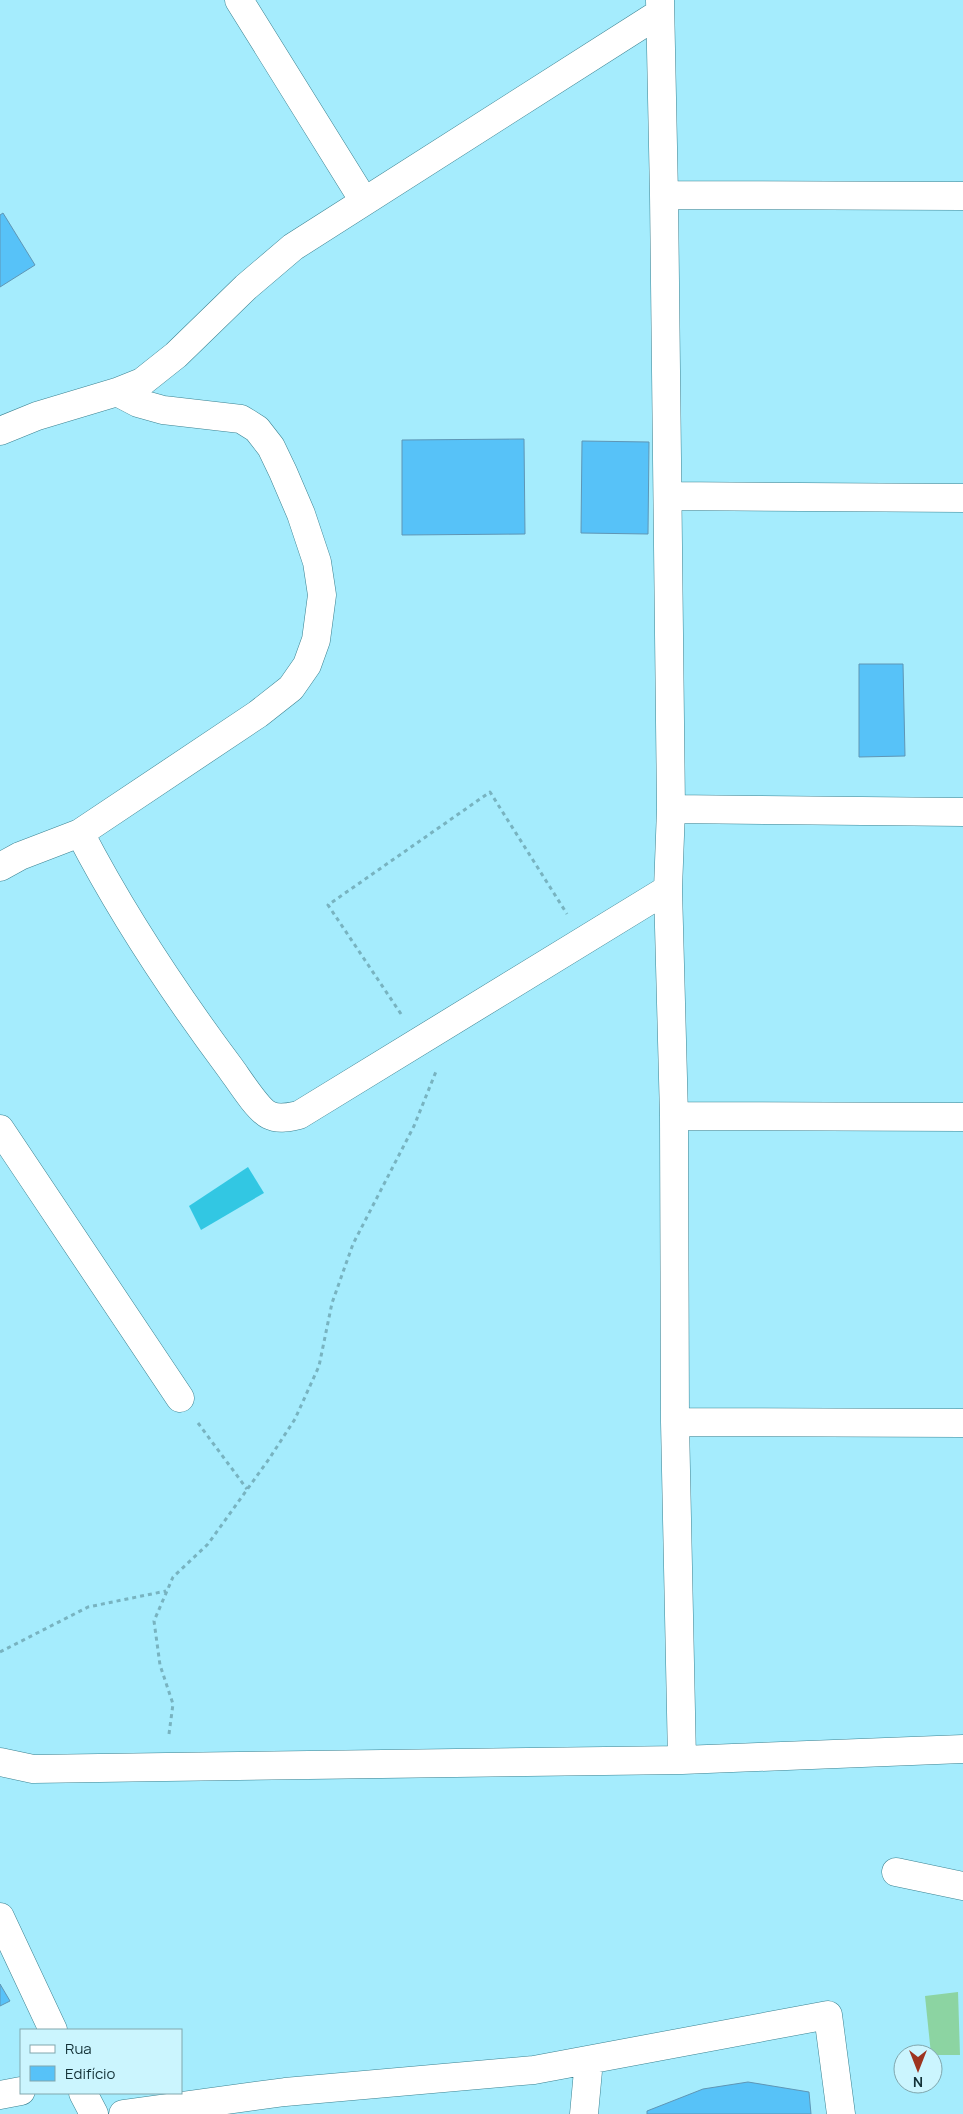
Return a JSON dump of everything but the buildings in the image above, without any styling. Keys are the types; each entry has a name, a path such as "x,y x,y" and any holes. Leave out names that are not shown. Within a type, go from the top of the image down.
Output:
{"street":[{"path":"239,0 364,201"},
{"path":"0,431 37,416 117,392 142,382 176,355 246,287 293,247 660,6"},
{"path":"660,6 671,809 668,889 674,1116 675,1422 682,1760"},
{"path":"664,195 963,196"},
{"path":"0,867 20,856 80,833 258,714 291,688 307,666 316,640 322,595 316,562 301,514 271,447 257,429 241,419 163,410 138,403 117,392"},
{"path":"668,496 963,498"},
{"path":"671,809 963,812"},
{"path":"80,833 105,881 135,930 218,1052 250,1095 268,1115 282,1118 299,1115 668,889"},
{"path":"674,1116 963,1117"},
{"path":"0,1129 180,1398"},
{"path":"675,1422 963,1424"},
{"path":"0,1762 33,1769 682,1760 963,1749"},
{"path":"0,1784 33,1769"},
{"path":"896,1872 963,1886"},
{"path":"0,1917 54,2029"},
{"path":"123,2114 285,2092 534,2070 828,2015 841,2114"},
{"path":"584,2114 589,2060"},
{"path":"0,2095 20,2091"},
{"path":"84,2094 94,2114"}],"path":[{"path":"420,1041 328,905 490,792 584,940"},
{"path":"166,1767 173,1704 160,1665 154,1621 173,1577 208,1544 295,1419 319,1366 332,1303 354,1244 414,1126 441,1061"},
{"path":"180,1398 247,1489"},
{"path":"0,1652 88,1606 167,1591"}],"green space":[{"path":"958,1992 960,2055 943,2055 943,2044 930,2044 925,1996"}],"water":[{"path":"248,1167 264,1193 201,1230 189,1206"}]}
